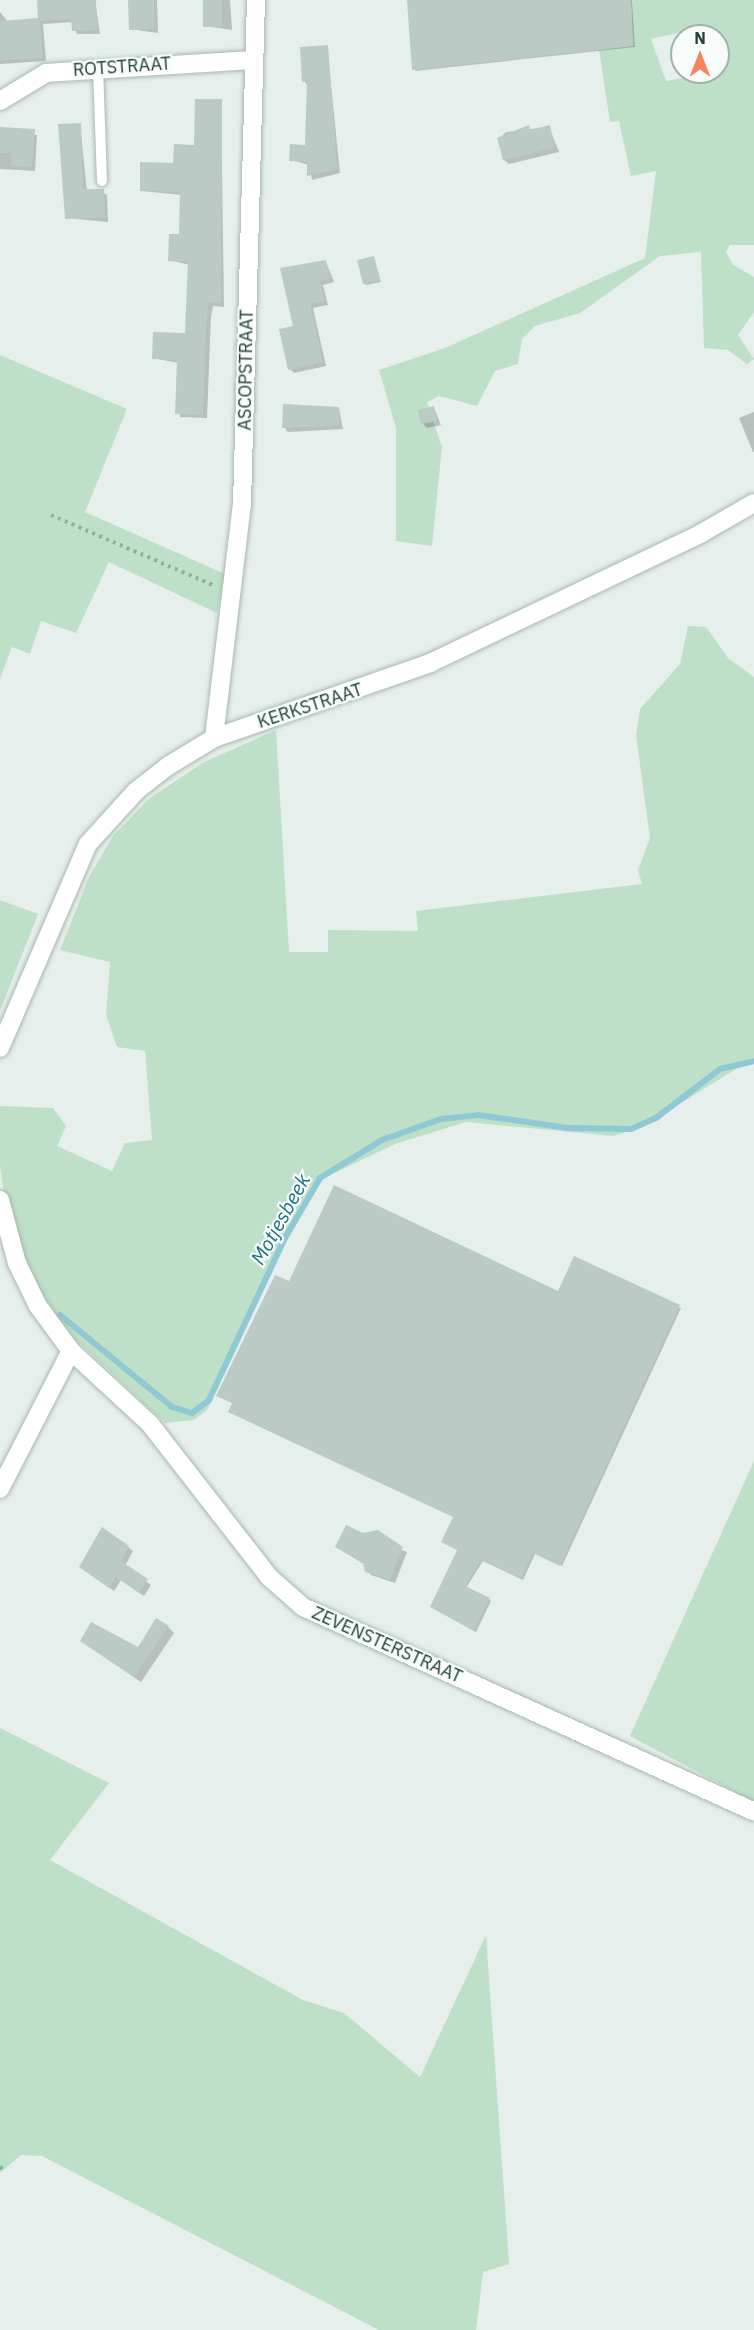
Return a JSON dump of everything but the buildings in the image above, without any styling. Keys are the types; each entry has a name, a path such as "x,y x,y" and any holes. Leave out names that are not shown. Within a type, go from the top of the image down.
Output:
{"street":[{"name":"ASCOPSTRAAT","path":"214,738 242,504 252,60 256,0"},
{"name":"ROTSTRAAT","path":"0,100 46,74 98,67 252,60"},
{"name":"KERKSTRAAT","path":"0,1048 88,844 136,791 214,738 430,663 700,534 754,503"},
{"name":"ZEVENSTERSTRAAT","path":"0,1200 16,1263 38,1306 71,1351 150,1424 269,1577 303,1607 754,1812"},
{"path":"0,1489 71,1351"}],"lane":[{"path":"98,67 102,181"}],"path":[{"path":"51,515 207,584 231,590"}],"green space":[{"path":"631,0 754,0 754,245 730,245 726,252 733,265 754,277 754,312 738,335 754,359 747,364 728,350 704,348 701,252 660,256 580,313 535,326 522,339 518,364 495,371 477,406 439,396 427,402 442,447 432,546 396,541 396,428 379,370 445,348 645,258 656,171 631,176 619,121 610,122 599,50 633,46"},
{"path":"0,355 127,409 85,512 225,574 217,613 109,562 76,633 41,621 30,654 12,647 0,679"},
{"path":"688,626 706,627 728,658 754,677 754,1058 642,1127 613,1136 466,1122 395,1144 322,1179 297,1219 207,1410 194,1420 165,1423 73,1337 35,1289 10,1230 0,1167 0,1106 53,1108 66,1126 57,1146 112,1171 125,1143 152,1140 145,1051 117,1047 106,1015 110,962 60,950 89,877 113,836 150,798 204,762 276,730 289,952 328,952 328,930 418,931 416,911 642,884 638,870 650,838 636,735 640,709 680,664"},
{"path":"0,900 38,914 0,1011"},
{"path":"754,1461 754,1802 630,1736"},
{"path":"0,1728 109,1783 50,1860 303,2000 344,2013 420,2077 486,1935 509,2264 483,2272 476,2330 379,2330 42,2156 21,2155 0,2173"}],"waterway":[{"name":"Motjesbeek","path":"60,1315 172,1407 192,1413 209,1400 285,1238 320,1178 382,1140 441,1119 478,1115 568,1128 631,1129 656,1118 720,1069 754,1061"}]}
